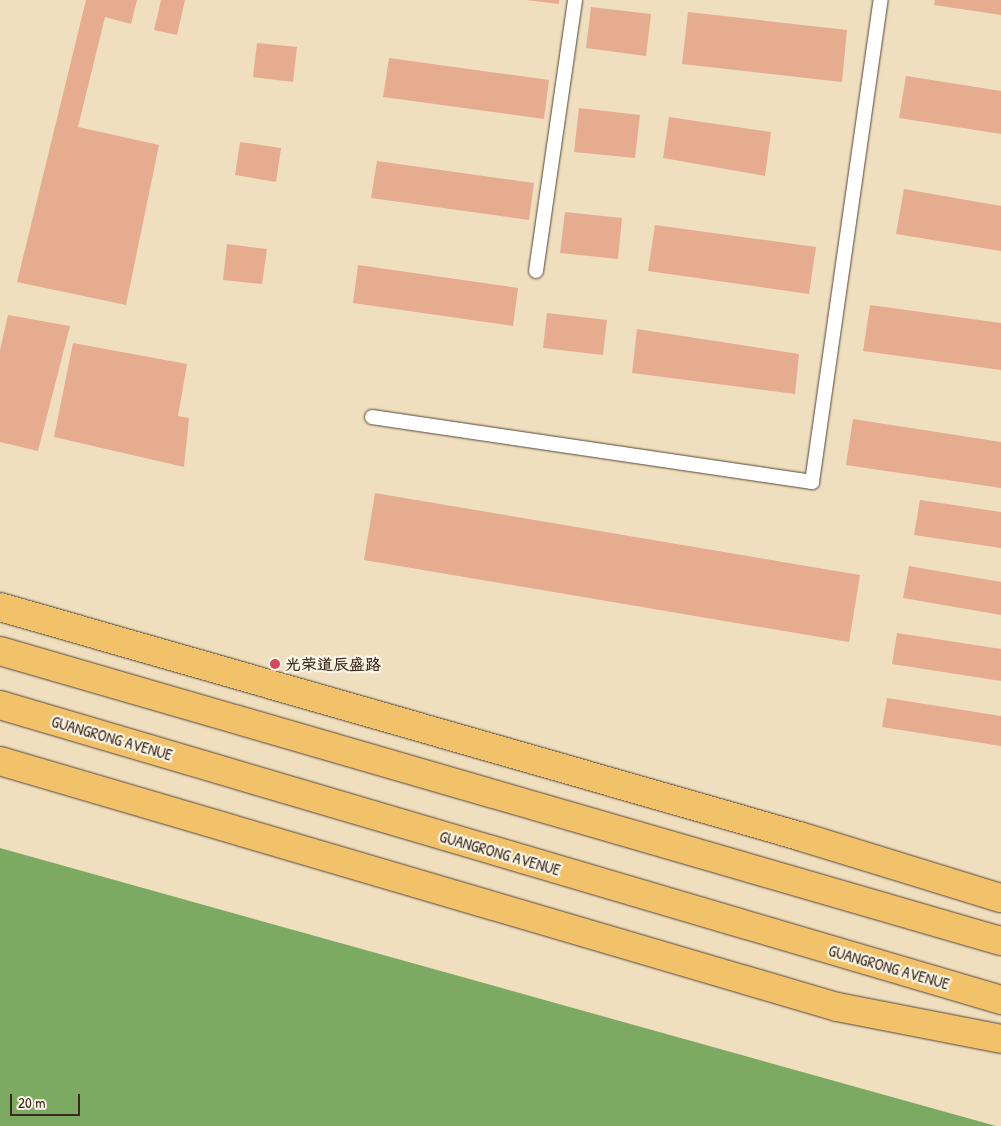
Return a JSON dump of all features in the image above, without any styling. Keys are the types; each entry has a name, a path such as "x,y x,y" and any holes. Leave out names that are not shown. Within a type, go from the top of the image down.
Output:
{"main road":[{"path":"0,607 799,836 1001,898"},
{"path":"0,651 381,763 1001,941"},
{"name":"GUANGRONG AVENUE","path":"0,705 1001,1000"},
{"path":"0,761 837,1007 1001,1039"}],"lane":[{"path":"536,271 575,0"},
{"path":"372,417 812,482 881,0"}],"green space":[{"path":"0,848 996,1126 0,1126"}],"building":[{"path":"86,0 137,0 131,24 105,17 78,127 159,145 126,305 17,282"},
{"path":"161,0 185,0 177,35 154,30"},
{"path":"526,0 559,0 559,4"},
{"path":"935,0 1001,0 1001,15 934,5"},
{"path":"591,7 651,14 646,56 586,48"},
{"path":"688,12 847,30 842,82 682,64"},
{"path":"257,43 297,47 293,82 253,77"},
{"path":"389,58 549,80 544,119 383,97"},
{"path":"906,76 1001,91 1001,134 899,118"},
{"path":"579,108 640,115 635,158 574,152"},
{"path":"669,117 771,132 765,176 663,158"},
{"path":"240,142 281,148 276,182 235,175"},
{"path":"377,161 534,183 529,220 371,198"},
{"path":"904,189 1001,206 1001,251 896,234"},
{"path":"565,212 622,218 618,259 560,253"},
{"path":"655,225 816,247 809,294 648,271"},
{"path":"227,244 267,249 262,284 223,280"},
{"path":"358,265 518,288 513,326 353,303"},
{"path":"870,305 1001,323 1001,370 863,351"},
{"path":"547,313 607,320 603,355 543,348"},
{"path":"8,315 70,326 38,451 0,442 0,350"},
{"path":"637,329 799,354 795,394 632,373"},
{"path":"73,343 187,364 178,416 189,418 184,467 54,437"},
{"path":"853,419 1001,442 1001,488 846,465"},
{"path":"375,493 860,575 849,642 364,560"},
{"path":"920,500 1001,512 1001,548 914,535"},
{"path":"909,566 1001,582 1001,615 903,598"},
{"path":"897,633 1001,649 1001,681 892,664"},
{"path":"887,698 1001,716 1001,746 882,727"}],"place":[{"name":"光荣道辰盛路","path":"275,664"}]}
